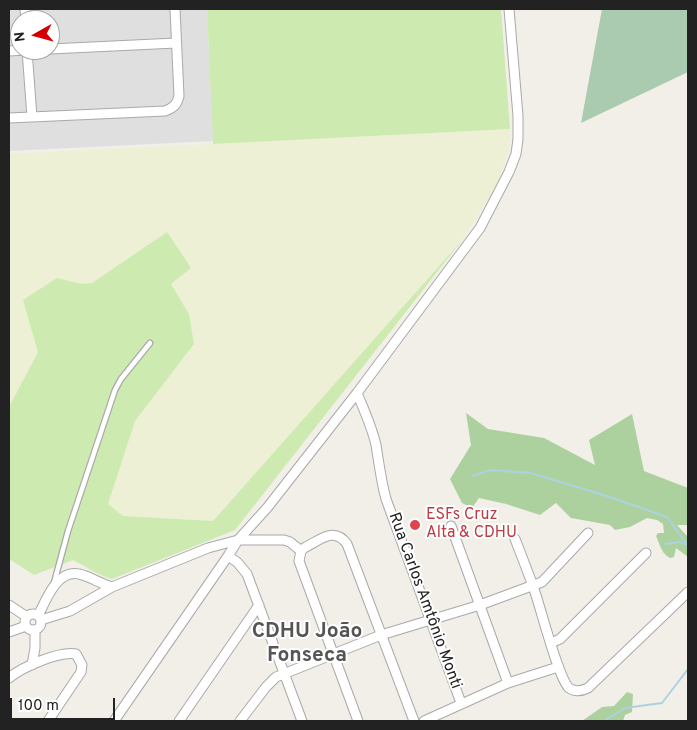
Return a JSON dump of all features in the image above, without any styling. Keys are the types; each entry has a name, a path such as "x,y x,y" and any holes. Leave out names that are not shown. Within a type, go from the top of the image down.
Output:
{"street":[{"path":"9,118 165,111 172,108 177,103 178,96 175,9"},
{"path":"114,721 238,540 268,508 357,393 480,228 509,172 516,154 518,139 518,116 509,9"},
{"path":"60,49 176,43"},
{"path":"28,60 32,117"},
{"name":"Rua Carlos Amtônio Monti","path":"357,393 372,429 380,477 386,499 461,703"},
{"path":"451,526 508,683"},
{"path":"240,721 266,687 276,677 285,672 382,635 480,605 542,582 588,534"},
{"path":"358,721 299,561 300,554 304,548 325,537 336,535 348,544 414,721"},
{"path":"515,539 533,586 558,667 568,687 577,691 588,688 688,592"},
{"path":"9,632 33,614 40,618 70,611 112,588 208,548 238,540 284,540 290,542 300,554"},
{"path":"551,643 560,639 646,553"},
{"path":"228,556 237,562 247,574 302,721"},
{"path":"9,605 26,621 28,629 35,630 40,627 40,618 53,587 69,574 78,573 112,588"},
{"path":"179,721 259,605"},
{"path":"32,665 36,640 35,630"},
{"path":"9,678 32,665 70,653 76,654 82,665 78,678 48,721"},
{"path":"424,721 508,683 558,667"}],"lane":[{"path":"53,587 68,531 115,390 150,343"}],"shaded area":[{"path":"9,9 207,9 213,141 9,151"}],"green space":[{"path":"207,9 501,9 510,129 213,144"},
{"path":"602,9 688,9 688,72 581,123"},
{"path":"510,129 509,152 494,191 463,239 213,521 123,516 107,505 135,421 194,344 189,314 171,284 167,232 92,283 82,284 57,278 38,352 9,407 9,154"},
{"path":"167,232 191,268 171,284 189,314 194,344 135,421 108,504 123,516 213,521 463,239 235,530 112,579 73,560 34,575 9,559 9,407 38,352 23,300 57,278 82,284 92,283"},
{"path":"466,413 488,429 544,438 595,465 589,440 632,414 644,471 688,488 688,525 677,525 688,537 688,557 676,548 674,557 670,558 665,554 656,536 658,533 664,533 663,524 657,520 647,518 630,527 615,530 610,525 571,518 556,503 540,515 479,498 472,508 462,503 450,479 471,445"},
{"path":"627,692 633,694 632,712 625,715 623,721 582,721 602,707 614,706"}],"waterway":[{"path":"473,476 490,470 531,473 610,497 667,517 686,543"},
{"path":"665,544 680,542 688,545"},
{"path":"604,721 625,708 662,703 688,669"}],"place":[{"name":"ESFs Cruz Alta & CDHU","path":"415,525"}],"district":[{"name":"CDHU João Fonseca","path":"307,645"}]}
